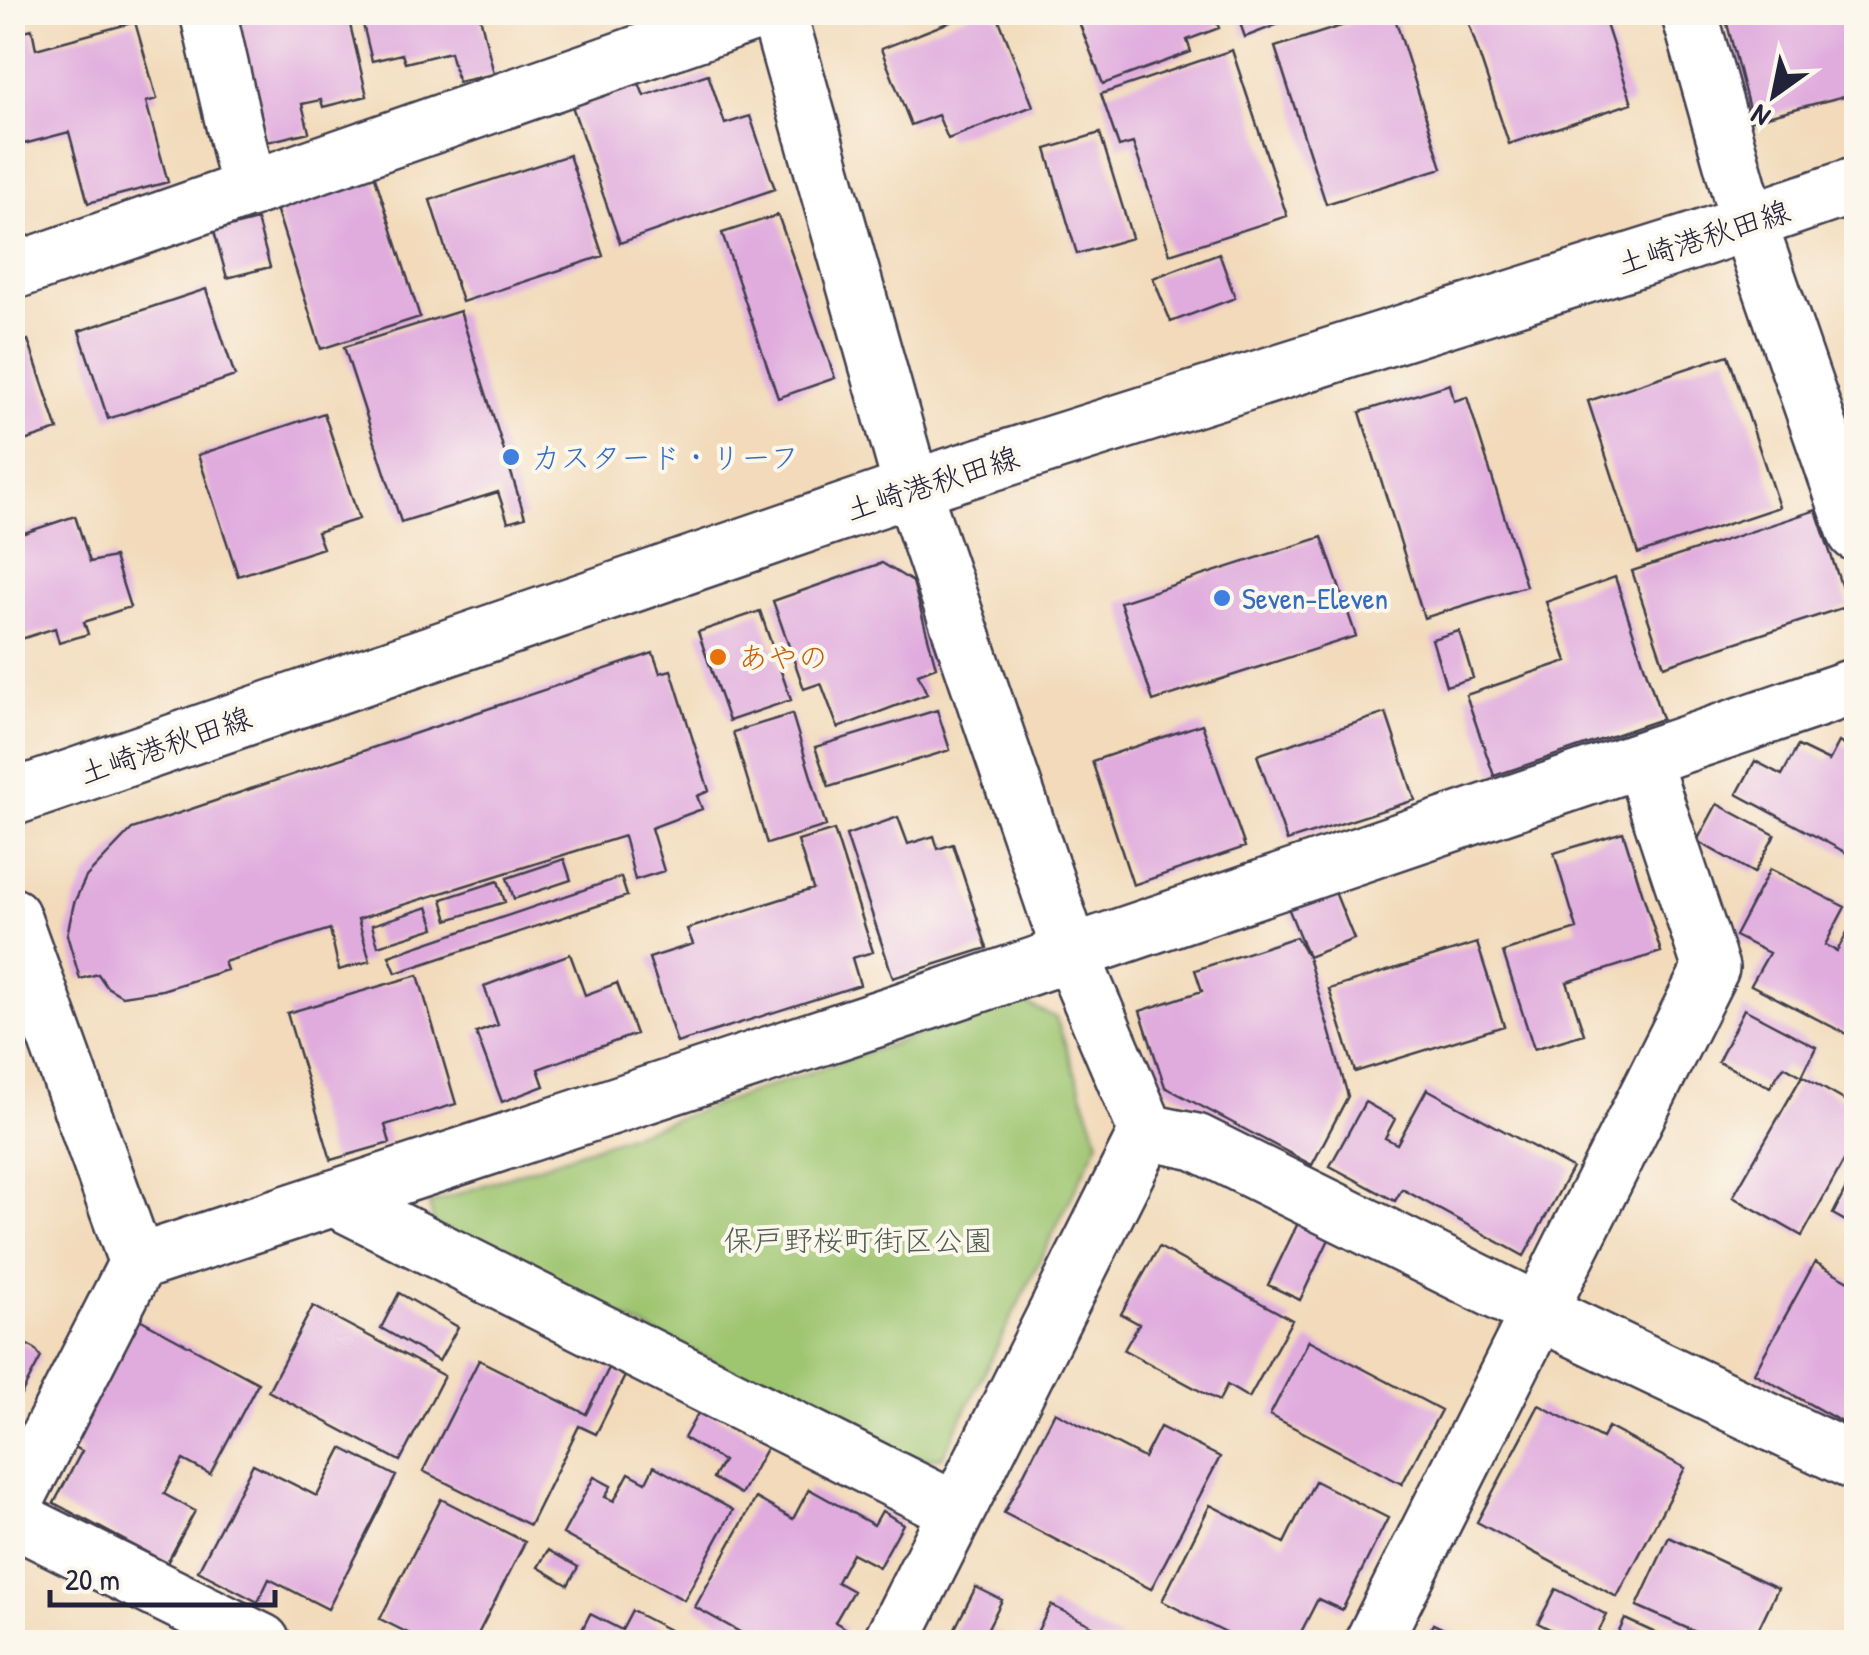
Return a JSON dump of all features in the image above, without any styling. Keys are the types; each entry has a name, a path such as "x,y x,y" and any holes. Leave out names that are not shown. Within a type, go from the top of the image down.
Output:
{"street":[{"path":"208,12 249,190"},
{"path":"12,272 758,12"},
{"path":"778,12 912,488 1070,954 1147,1132"},
{"path":"1689,12 1749,224 1856,533"},
{"name":"土崎港秋田線","path":"12,798 912,488 1749,224 1856,185"},
{"path":"12,1508 137,1263 1070,954 1856,686"},
{"path":"1373,1642 1711,968 1642,760"},
{"path":"12,916 137,1263"},
{"path":"1147,1132 1196,1142 1539,1312 1856,1462"},
{"path":"891,1642 1147,1132"},
{"path":"334,1198 955,1510"},
{"path":"12,1518 262,1642"}],"green space":[{"name":"保戸野桜町街区公園","path":"1019,1000 1056,1018 1099,1141 942,1458 908,1458 434,1224 429,1204"}],"building":[{"path":"236,12 347,12 367,96 323,107 321,100 302,104 309,132 267,142"},
{"path":"360,12 479,12 494,74 458,82 450,52 405,63 402,54 372,61"},
{"path":"975,12 996,12 1033,106 948,139 938,115 911,125 881,49"},
{"path":"1075,12 1213,12 1219,28 1187,40 1191,52 1103,84"},
{"path":"1236,12 1307,12 1307,13 1245,37"},
{"path":"1393,12 1442,168 1326,204 1275,47"},
{"path":"1465,12 1602,12 1632,103 1509,144"},
{"path":"1724,12 1856,12 1856,93 1752,120"},
{"path":"135,22 157,99 146,102 168,182 88,203 69,132 24,144 12,101 12,34 32,29 36,49"},
{"path":"1232,50 1287,216 1170,254 1133,143 1119,147 1101,94"},
{"path":"708,74 725,124 750,116 775,189 620,243 572,106 639,83 644,96"},
{"path":"1100,133 1132,238 1077,254 1046,149"},
{"path":"569,155 603,256 462,302 430,200"},
{"path":"374,174 420,317 321,349 275,205"},
{"path":"778,215 835,378 778,398 722,233"},
{"path":"257,220 270,267 227,278 214,231"},
{"path":"1219,253 1235,298 1171,322 1153,278"},
{"path":"206,289 235,376 108,419 79,331"},
{"path":"460,311 525,517 508,522 498,492 401,522 344,347"},
{"path":"28,340 58,430 12,445 12,345"},
{"path":"1728,355 1779,507 1638,554 1588,401"},
{"path":"1450,384 1454,401 1467,397 1526,586 1424,618 1360,412"},
{"path":"324,413 359,519 317,532 323,548 238,576 198,455"},
{"path":"1816,510 1848,606 1664,666 1632,571"},
{"path":"75,516 90,562 114,557 130,607 84,622 88,634 59,643 55,628 12,642 12,537"},
{"path":"1322,537 1356,636 1153,701 1120,602"},
{"path":"882,563 913,582 936,667 918,674 927,694 838,728 821,683 804,689 773,601"},
{"path":"1615,577 1662,719 1494,776 1466,695 1567,661 1546,602"},
{"path":"760,611 791,700 729,721 698,632"},
{"path":"1459,631 1473,678 1446,686 1432,639"},
{"path":"653,653 660,673 671,670 709,791 697,796 702,809 651,828 664,871 635,880 624,836 358,919 370,961 339,970 330,929 224,962 227,970 162,990 122,996 107,987 98,974 80,979 67,935 74,903 86,877 132,829"},
{"path":"937,710 950,750 829,787 815,747"},
{"path":"1386,713 1415,800 1287,841 1257,755"},
{"path":"792,714 826,826 767,844 733,732"},
{"path":"1202,724 1245,847 1133,885 1092,761"},
{"path":"1839,742 1856,752 1856,858 1737,794 1755,761 1782,775 1798,746 1829,761"},
{"path":"1717,804 1775,835 1754,873 1697,841"},
{"path":"898,817 908,844 934,836 938,849 953,844 987,948 893,978 846,835"},
{"path":"834,830 873,952 852,958 860,985 677,1043 649,958 693,944 687,929 813,889 798,841"},
{"path":"1623,832 1661,952 1567,982 1584,1034 1534,1049 1503,952 1577,929 1554,853"},
{"path":"564,859 571,880 514,899 507,878"},
{"path":"1770,869 1845,907 1825,945 1837,951 1850,927 1856,931 1856,1039 1751,985 1769,953 1735,936"},
{"path":"621,877 627,896 396,973 389,956"},
{"path":"498,881 505,902 448,920 442,899"},
{"path":"1333,887 1354,939 1308,957 1287,905"},
{"path":"428,907 435,928 378,946 372,925"},
{"path":"1296,937 1308,957 1348,1096 1312,1165 1165,1087 1140,1011 1202,991 1195,970"},
{"path":"1477,943 1504,1026 1355,1072 1329,989"},
{"path":"570,954 585,995 617,983 636,1034 538,1069 544,1086 502,1102 476,1033 498,1025 484,986"},
{"path":"418,975 456,1104 385,1125 390,1143 331,1160 287,1013"},
{"path":"1744,1009 1816,1047 1802,1076 1784,1066 1770,1087 1718,1062"},
{"path":"1802,1076 1856,1107 1856,1139 1802,1236 1733,1197"},
{"path":"1427,1089 1572,1168 1524,1256 1402,1189 1395,1201 1330,1166 1365,1102 1395,1119 1385,1138 1397,1144"},
{"path":"1856,1169 1856,1227 1833,1214"},
{"path":"1299,1221 1331,1235 1300,1300 1268,1285"},
{"path":"1159,1247 1292,1320 1249,1398 1227,1385 1219,1401 1124,1350 1139,1324 1121,1314"},
{"path":"1815,1262 1856,1285 1856,1430 1754,1373"},
{"path":"399,1293 458,1327 439,1361 381,1328"},
{"path":"313,1306 444,1376 400,1461 268,1391"},
{"path":"132,1315 258,1383 210,1474 183,1460 164,1494 195,1511 167,1563 54,1503 82,1451 64,1441"},
{"path":"12,1337 35,1349 41,1357 12,1412"},
{"path":"1309,1340 1441,1410 1402,1484 1270,1415"},
{"path":"479,1360 586,1414 609,1368 625,1376 596,1434 579,1426 530,1525 423,1471"},
{"path":"1539,1405 1602,1438 1608,1427 1685,1468 1617,1597 1477,1522"},
{"path":"701,1408 768,1445 741,1494 713,1478 723,1461 684,1438"},
{"path":"1055,1412 1144,1458 1160,1427 1220,1457 1151,1589 1004,1513"},
{"path":"342,1448 396,1476 328,1609 269,1579 258,1602 198,1571 253,1464 317,1496"},
{"path":"654,1466 733,1510 684,1600 563,1534 594,1477 611,1486 605,1497 614,1501 629,1473 646,1482"},
{"path":"1315,1481 1388,1518 1342,1610 1318,1599 1296,1642 1244,1642 1162,1601 1210,1505 1284,1543"},
{"path":"809,1489 874,1525 882,1511 903,1524 879,1567 852,1553 837,1582 853,1591 835,1622 845,1628 836,1642 758,1642 695,1607 756,1498 793,1519"},
{"path":"441,1499 525,1542 474,1642 426,1642 380,1619"},
{"path":"1669,1537 1778,1588 1752,1642 1718,1642 1637,1606"},
{"path":"548,1550 578,1567 568,1585 538,1567"},
{"path":"976,1587 1002,1600 988,1628 1017,1642 948,1642"},
{"path":"1556,1589 1607,1615 1593,1642 1575,1642 1538,1623"},
{"path":"1051,1605 1124,1642 1032,1642"},
{"path":"632,1611 673,1632 668,1642 576,1642 590,1614 622,1630"},
{"path":"1625,1619 1675,1642 1614,1642"},
{"path":"1433,1624 1472,1642 1424,1642"}],"place":[{"name":"カスタード・リーフ","path":"511,457"},
{"name":"Seven-Eleven","path":"1222,598"},
{"name":"あやの","path":"718,657"}]}
